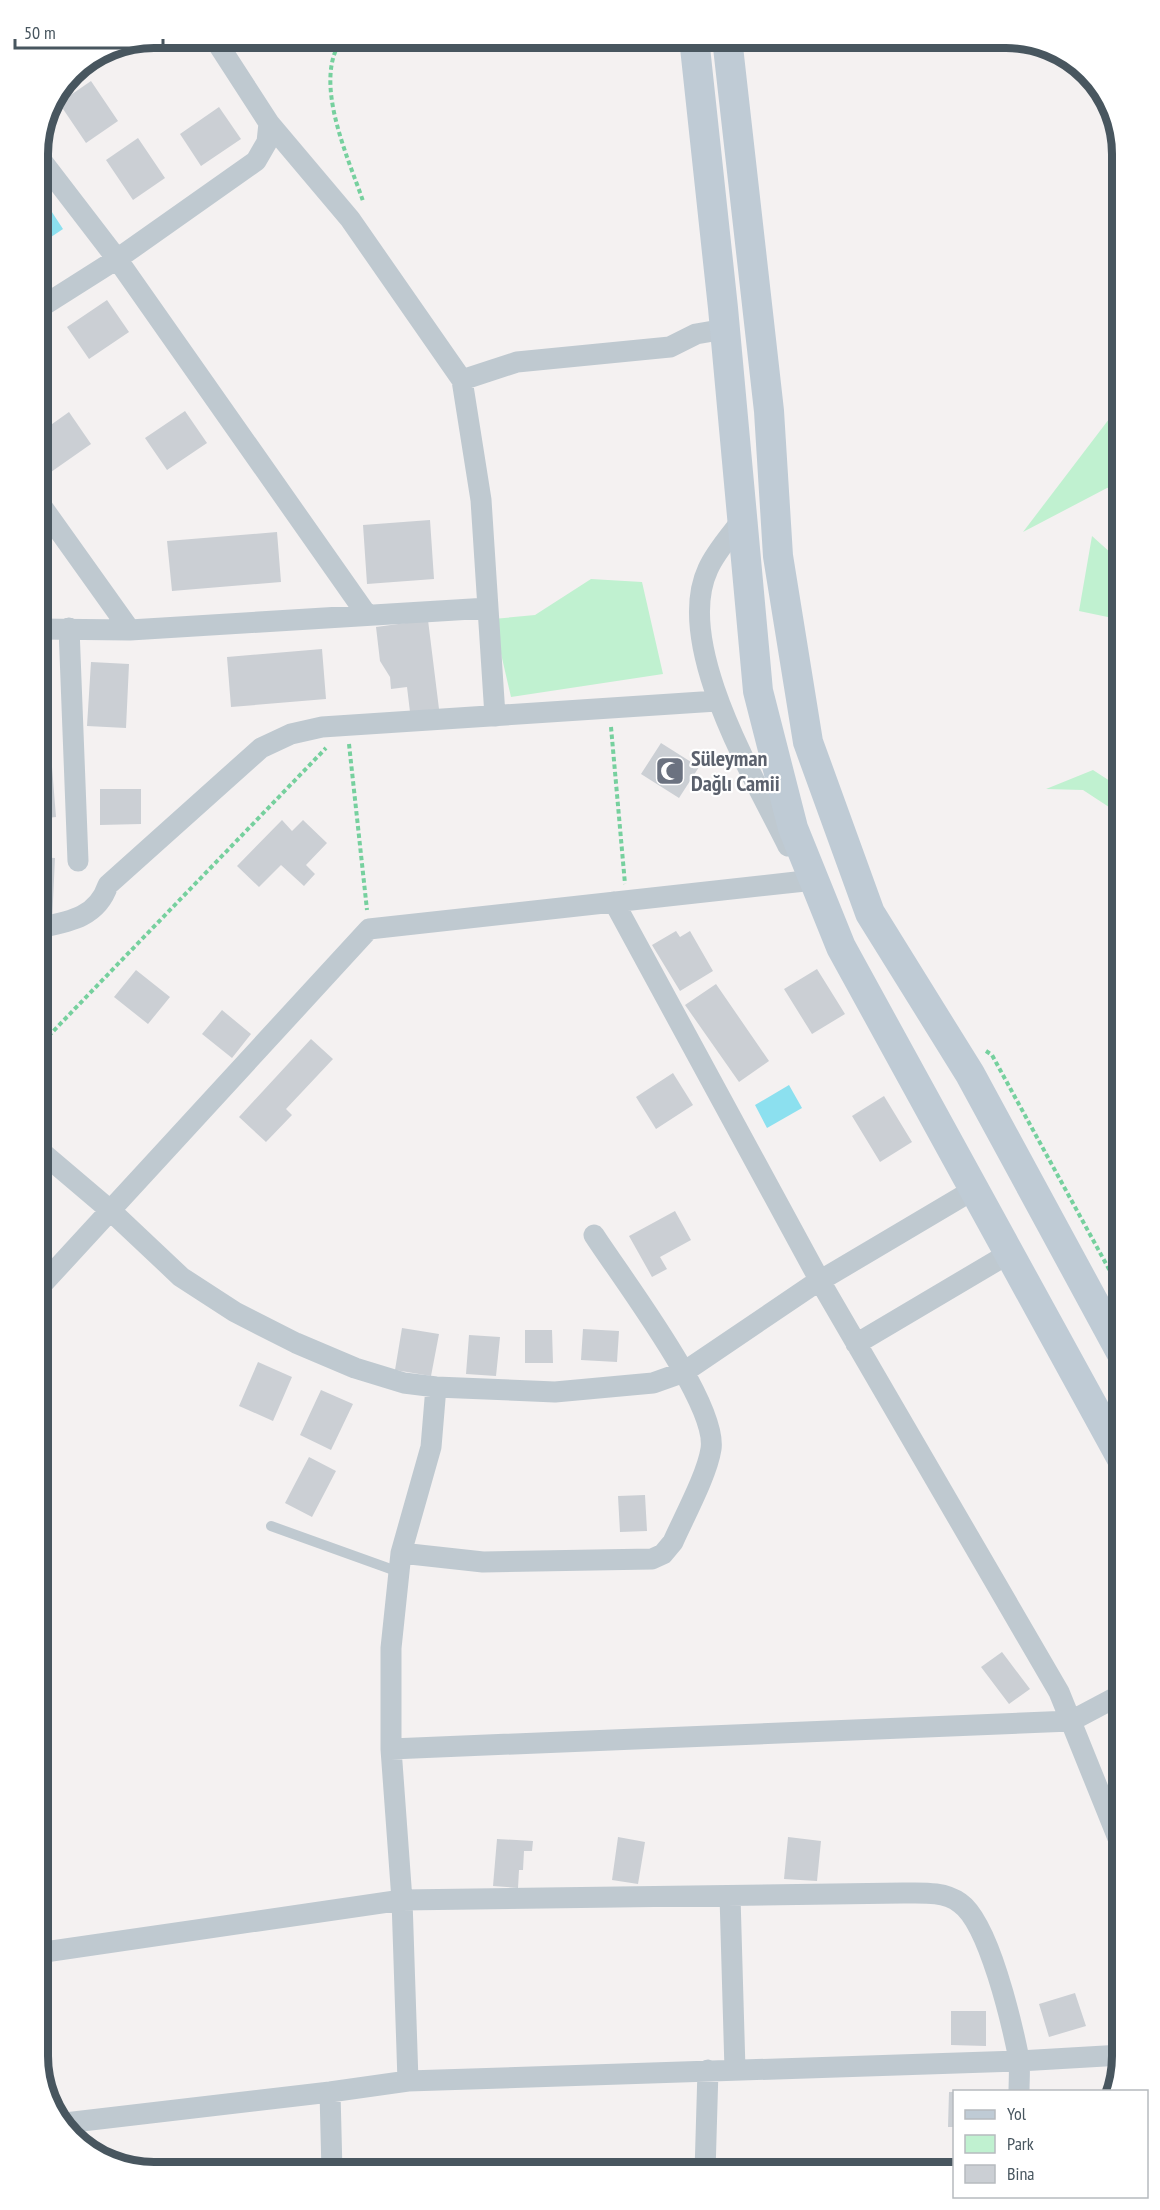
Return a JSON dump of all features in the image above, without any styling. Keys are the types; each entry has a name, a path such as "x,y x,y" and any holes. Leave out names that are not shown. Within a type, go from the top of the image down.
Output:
{"main road":[{"path":"695,48 725,329 758,691 793,828 840,947 1112,1441"},
{"path":"728,48 770,411 778,556 808,742 870,913 970,1074 1112,1336"}],"street":[{"path":"220,48 269,123 350,219 462,380 481,500 495,716"},
{"path":"48,303 117,259 256,161 267,142 269,123"},
{"path":"48,169 117,259 367,615"},
{"path":"462,380 517,362 670,347 696,334 725,329"},
{"path":"48,515 130,630"},
{"path":"742,520 708,569 698,613 717,701 840,947"},
{"path":"48,629 130,630 488,608"},
{"path":"69,628 78,861"},
{"path":"48,926 77,921 104,898 108,885 261,748 291,734 322,727 717,701"},
{"path":"48,1278 369,929 805,881"},
{"path":"620,902 820,1281 1059,1692 1112,1823"},
{"path":"48,1157 111,1211 181,1277 235,1312 296,1343 355,1368 404,1383 436,1387 555,1392 653,1383 684,1372 820,1281 973,1190"},
{"path":"400,1562 652,1558 663,1554 673,1542 711,1451 710,1429 684,1372 594,1235"},
{"path":"856,1344 1008,1254"},
{"path":"408,2081 402,1900 391,1749 391,1648 400,1562 431,1447 436,1387"},
{"path":"391,1749 1071,1721 1112,1699"},
{"path":"48,1952 402,1900 925,1893 947,1896 961,1903 975,1917 988,1941 1019,2061 1019,2090"},
{"path":"730,1896 735,2070"},
{"path":"72,2122 408,2081 1019,2061 1112,2056"},
{"path":"705,2162 708,2070"},
{"path":"330,2092 332,2162"}],"lane":[{"path":"271,1526 400,1562"}],"path":[{"path":"335,48 331,106 364,204"},
{"path":"610,708 620,902"},
{"path":"347,726 369,929"},
{"path":"48,1037 347,726"}],"green space":[{"path":"1112,237 1112,253 1109,243"},
{"path":"1112,415 1112,487 1023,532"},
{"path":"1092,536 1112,554 1112,618 1079,611"},
{"path":"591,579 642,582 663,674 511,697 493,619 535,615"},
{"path":"1093,770 1112,782 1112,809 1083,790 1046,789"}],"water":[{"path":"48,206 63,229 48,239"},
{"path":"789,1085 802,1108 767,1128 755,1105"}],"building":[{"path":"91,81 118,121 86,143 60,105 63,100"},
{"path":"219,107 241,139 201,166 180,134"},
{"path":"138,138 165,178 133,200 106,160"},
{"path":"107,300 129,332 89,359 67,327"},
{"path":"185,411 207,443 167,470 145,438"},
{"path":"69,412 91,444 51,472 48,467 48,427"},
{"path":"430,520 434,579 367,584 363,525"},
{"path":"277,532 281,582 172,591 167,541"},
{"path":"428,620 439,709 410,712 407,687 391,689 390,677 380,661 376,627"},
{"path":"322,649 326,699 231,707 227,657"},
{"path":"91,662 129,664 126,728 87,726"},
{"name":"Süleyman Dağlı Camii","path":"661,743 699,767 679,798 641,774"},
{"path":"48,767 52,767 56,817 48,818"},
{"path":"100,789 141,789 141,824 100,825"},
{"path":"282,820 292,831 303,820 327,843 306,865 315,874 304,886 281,865 259,887 237,866"},
{"path":"48,858 55,858 52,922 48,922"},
{"path":"676,931 680,937 690,931 713,971 680,991 652,945"},
{"path":"817,969 845,1014 812,1034 784,989"},
{"path":"136,970 170,997 148,1024 114,997"},
{"path":"716,984 769,1061 739,1082 685,1005"},
{"path":"222,1010 251,1034 232,1058 202,1034"},
{"path":"311,1039 333,1059 286,1109 292,1115 266,1142 239,1117"},
{"path":"673,1073 693,1105 656,1129 636,1097"},
{"path":"884,1096 912,1142 880,1162 852,1116"},
{"path":"675,1211 691,1240 660,1257 667,1269 652,1277 629,1236"},
{"path":"402,1328 439,1334 431,1376 395,1370"},
{"path":"583,1329 619,1331 617,1362 581,1360"},
{"path":"525,1330 552,1330 553,1363 525,1363"},
{"path":"469,1335 500,1337 496,1376 466,1374"},
{"path":"258,1362 292,1377 273,1421 239,1406"},
{"path":"321,1390 353,1404 331,1450 300,1435"},
{"path":"309,1457 336,1471 312,1517 285,1503"},
{"path":"645,1495 647,1531 620,1532 618,1496"},
{"path":"1002,1652 1030,1689 1009,1704 981,1667"},
{"path":"618,1837 645,1842 638,1884 612,1880"},
{"path":"788,1837 821,1841 817,1881 784,1879"},
{"path":"497,1839 533,1841 532,1851 524,1851 523,1870 519,1870 518,1888 493,1886"},
{"path":"1075,1993 1086,2026 1049,2037 1039,2004"},
{"path":"951,2011 986,2011 986,2046 951,2045"},
{"path":"949,2092 953,2092 953,2127 948,2127"}],"place":[{"name":"Süleyman Dağlı Camii","path":"670,771"}]}
